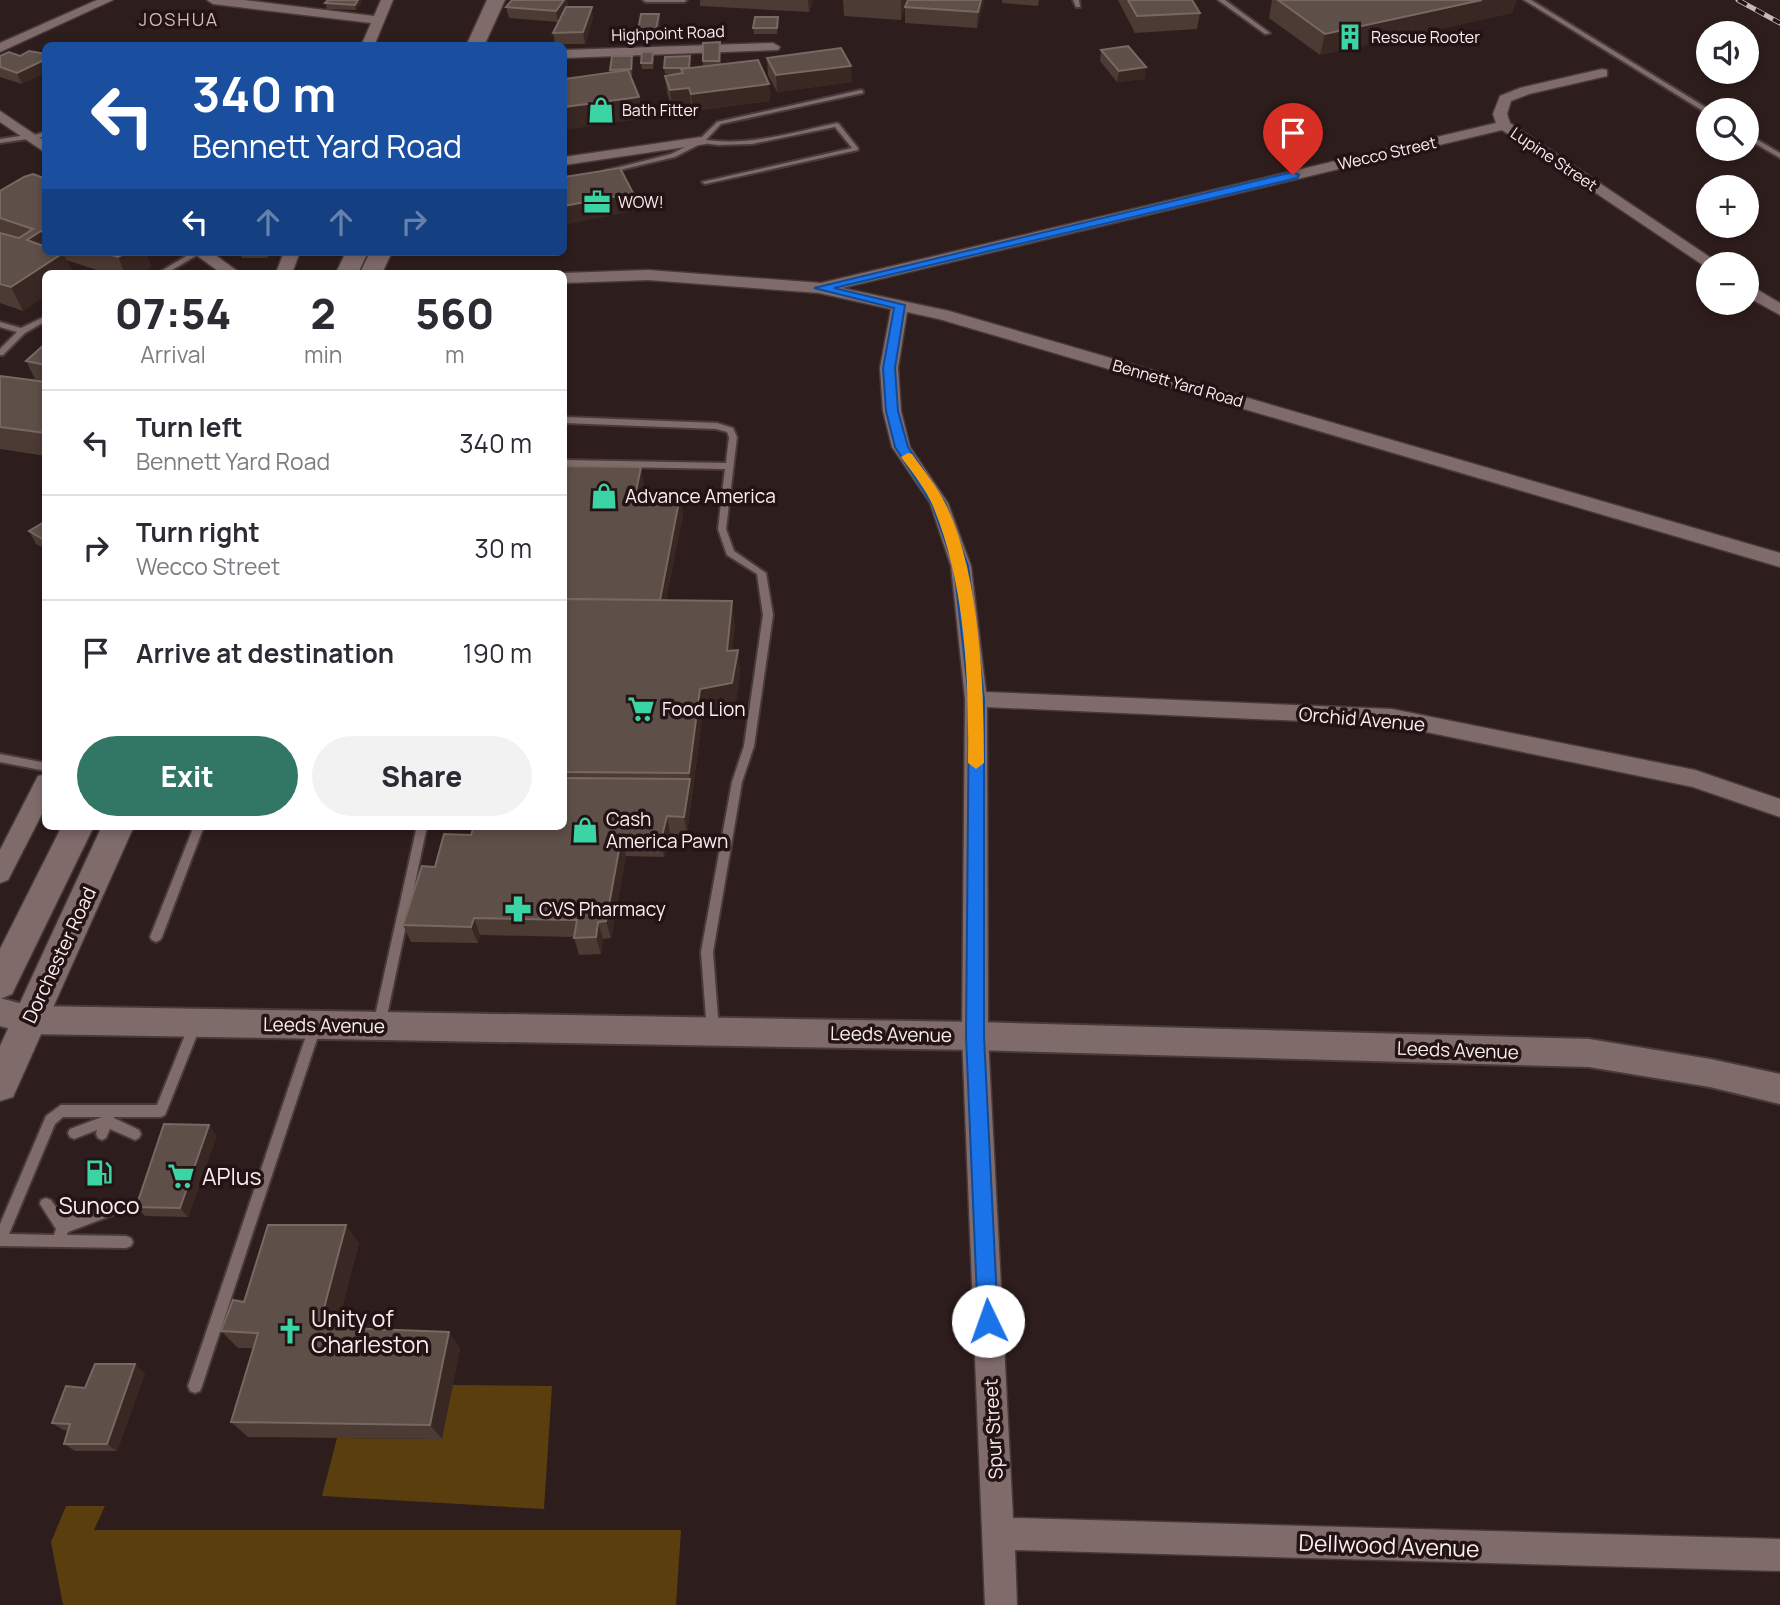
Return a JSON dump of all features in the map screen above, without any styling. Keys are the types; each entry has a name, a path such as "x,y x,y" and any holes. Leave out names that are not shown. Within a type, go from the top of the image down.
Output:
{"main road":[{"path":"477,42 496,0"},
{"name":"Dorchester Road","path":"0,984 76,830"},
{"name":"Dorchester Road","path":"0,1085 15,1016 116,830"}],"street":[{"path":"0,48 107,0"},
{"path":"213,0 377,20"},
{"path":"369,42 387,0"},
{"name":"Highpoint Road","path":"567,54 773,47"},
{"name":"Lupine Street","path":"1602,73 1525,91 1505,99 1500,114 1504,125 1696,253"},
{"path":"0,115 42,146"},
{"name":"Wecco Street","path":"819,288 1504,125"},
{"path":"567,161 701,141"},
{"path":"205,256 227,270"},
{"name":"Bennett Yard Road","path":"567,278 648,275 819,288 900,305 998,330 1780,561"},
{"path":"1759,296 1780,310"},
{"name":"Spur Street","path":"900,305 889,368 892,411 901,447 939,503 961,566 976,699 975,1036 1001,1605"},
{"name":"Orchid Avenue","path":"976,699 1392,717 1695,779 1780,808"},
{"path":"0,873 42,790"},
{"name":"Leeds Avenue","path":"15,1016 196,1023 975,1036 1590,1053 1710,1073 1780,1089"},
{"name":"Dellwood Avenue","path":"997,1534 1780,1555"}],"lane":[{"path":"646,0 684,0"},
{"path":"1221,0 1267,33"},
{"path":"1527,0 1696,105"},
{"path":"595,173 673,156 701,141 719,123 861,92"},
{"path":"701,141 720,145 740,144 837,125 856,149 705,182"},
{"path":"0,141 42,135"},
{"path":"1759,143 1780,156"},
{"path":"597,156 605,172"},
{"path":"167,270 192,256"},
{"path":"0,354 23,331 42,320"},
{"path":"0,324 23,331"},
{"path":"567,420 717,426 730,430 733,437 722,529 730,553 761,573 768,615 749,746 737,782 707,952 713,1031"},
{"path":"567,463 730,466"},
{"path":"624,477 646,465"},
{"path":"1,760 42,765"},
{"path":"156,937 197,830"},
{"path":"378,1026 421,830"},
{"path":"75,1133 106,1122 161,1111 196,1023"},
{"path":"195,1386 316,1024"},
{"path":"125,1242 61,1234 1,1240 50,1120 61,1111 106,1122 135,1134"},
{"path":"46,1204 61,1234"},
{"path":"61,1234 74,1209"},
{"path":"61,1234 108,1211"}],"shaded area":[{"path":"453,1385 552,1386 544,1509 322,1496 337,1438 441,1439"},
{"path":"66,1506 105,1506 94,1530 681,1530 676,1605 63,1605 51,1542"}],"building":[{"path":"328,0 358,0 355,5 325,3"},
{"path":"512,0 564,0 556,11 506,7"},
{"path":"908,0 981,0 978,12 905,7"},
{"path":"1128,0 1192,0 1200,13 1137,16"},
{"path":"1278,0 1482,0 1325,34"},
{"path":"566,7 592,7 583,32 553,33"},
{"path":"641,14 659,14 656,30 638,30"},
{"path":"755,17 778,17 777,28 753,28"},
{"path":"720,42 719,61 703,61 703,43"},
{"path":"1128,46 1146,67 1119,71 1101,50"},
{"path":"841,48 851,66 776,75 767,58"},
{"path":"29,51 42,53 42,61 17,73 0,67 0,56 9,52 20,56"},
{"path":"642,52 653,52 652,63 641,63"},
{"path":"612,56 632,56 631,69 610,70"},
{"path":"690,56 689,68 664,68 665,57"},
{"path":"758,60 769,84 691,94 689,88 670,90 665,76 683,73 681,69"},
{"path":"628,70 639,97 567,107 567,79"},
{"path":"620,168 633,193 567,205 567,177"},
{"path":"33,174 42,177 42,231 27,240 42,246 42,256 58,256 11,287 0,284 0,233 19,238 33,229 0,218 0,191"},
{"path":"42,347 42,364 26,361"},
{"path":"0,376 42,381 42,432 0,427"},
{"path":"567,466 641,467 635,496 680,496 660,600 567,599"},
{"path":"42,523 42,539 29,531"},
{"name":"Food Lion","path":"567,599 732,601 727,651 738,650 732,683 700,689 689,773 567,772"},
{"path":"567,778 690,779 684,817 667,816 661,840 621,839 606,921 598,922 596,937 574,938 577,920 474,918 471,927 403,925 422,866 435,867 444,834 471,835 473,830 567,830"},
{"name":"APlus","path":"164,1124 209,1125 180,1208 136,1207"},
{"name":"Unity of Charleston","path":"268,1225 346,1225 319,1327 449,1332 430,1425 231,1422 258,1333 221,1331 233,1300 244,1302"},
{"path":"95,1364 135,1364 107,1444 64,1444 70,1424 52,1423 66,1386 85,1388"}],"railway":[{"path":"1738,0 1780,23"}],"slow traffic":[{"path":"908,457 939,503 961,566 976,699 976,763"}],"place":[{"name":"Rescue Rooter","path":"1350,37"},
{"name":"Bath Fitter","path":"601,110"},
{"name":"WOW!","path":"597,202"},
{"name":"Advance America","path":"604,496"},
{"name":"Food Lion","path":"641,709"},
{"name":"Cash America Pawn","path":"585,830"},
{"name":"CVS Pharmacy","path":"518,909"},
{"name":"Sunoco","path":"99,1173"},
{"name":"APlus","path":"181,1176"},
{"name":"Unity of Charleston","path":"290,1331"}],"district":[{"name":"JOSHUA","path":"179,19"}],"route":[{"path":"988,1321 975,1036 976,699 961,566 939,503 901,447 892,411 889,368 900,305 819,288 1293,175"}]}
